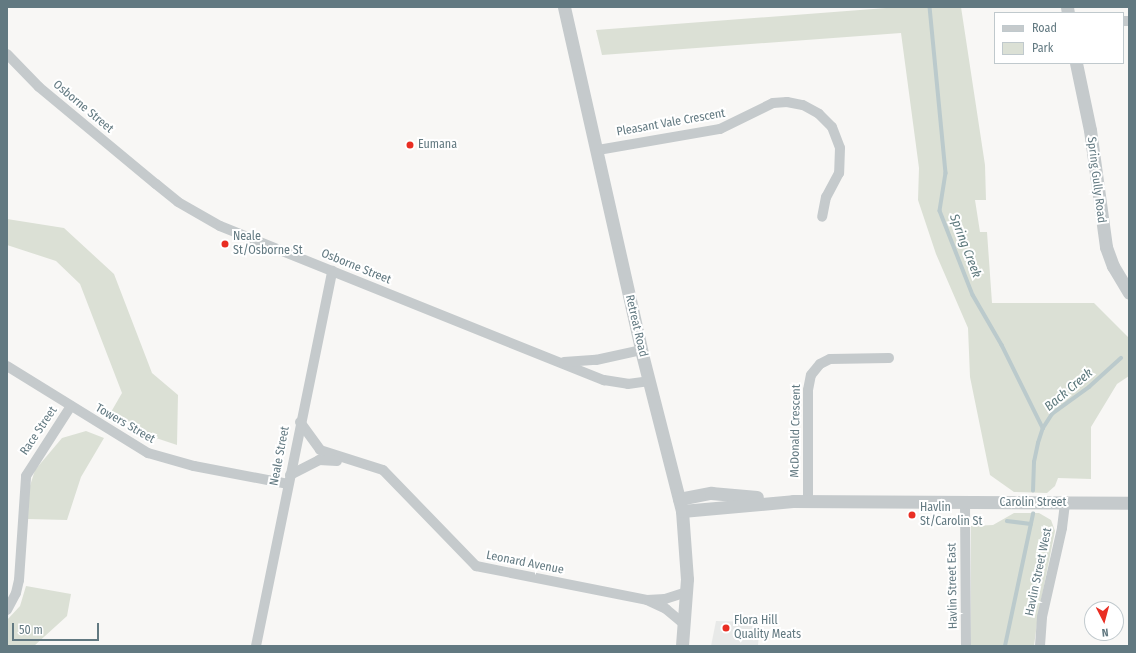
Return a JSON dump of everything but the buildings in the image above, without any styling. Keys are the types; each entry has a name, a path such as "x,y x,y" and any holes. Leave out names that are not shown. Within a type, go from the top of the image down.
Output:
{"street":[{"name":"Retreat Road","path":"564,7 598,150 641,350 680,505 687,554 682,646"},
{"name":"Osborne Street","path":"7,54 39,87 178,202 220,226 616,384 649,381"},
{"name":"Spring Gully Road","path":"1076,64 1090,130 1104,236 1111,262 1129,293"},
{"name":"Pleasant Vale Crescent","path":"598,150 720,129 773,103 787,102 803,105 820,114 829,124 840,148 839,173 826,197 822,217"},
{"name":"Neale Street","path":"256,646 300,422 332,271"},
{"name":"Osborne Street","path":"560,362 596,360 641,350"},
{"name":"McDonald Crescent","path":"808,501 808,390 811,375 820,364 830,359 889,358"},
{"name":"Towers Street","path":"7,366 137,448 160,458 289,480"},
{"name":"Race Street","path":"7,610 16,593 21,565 22,499 26,476 71,406"},
{"name":"Leonard Avenue","path":"300,422 318,449 343,459 383,470 476,566 647,600 666,609 684,624"},
{"name":"Leonard Avenue","path":"289,480 319,460 343,459"},
{"name":"Carolin Street","path":"680,505 793,501 1129,503"},
{"name":"Havlin Street East","path":"965,502 966,646"},
{"name":"Havlin Street West","path":"1040,646 1042,617 1062,528 1065,503"},
{"name":"Leonard Avenue","path":"647,600 665,599 686,592"}],"shaded area":[{"path":"716,621 754,622 753,633 759,633 758,646 711,646"}],"green space":[{"path":"899,7 961,7 985,165 986,200 975,200 980,232 987,232 992,303 1094,303 1129,338 1129,376 1117,384 1091,427 1091,479 1058,478 1055,486 1047,493 1014,492 990,475 970,377 968,328 936,254 918,200 919,168 901,33 602,55 596,30"},
{"path":"7,219 64,228 114,274 152,373 178,395 177,445 156,438 111,412 122,393 80,284 56,261 7,245"},
{"path":"86,431 104,438 81,477 67,520 28,519 29,489 35,470 62,438"},
{"path":"1014,513 1039,513 1051,520 1055,531 1038,616 1034,646 971,646 971,526 993,525"},
{"path":"26,586 71,594 67,616 34,646 7,646 7,620 20,606"}],"waterway":[{"name":"Spring Creek","path":"930,7 946,173 940,211 973,295 1002,345 1043,428"},
{"name":"Back Creek","path":"1033,491 1034,462 1038,443 1043,428 1052,414 1089,387 1121,358"},
{"name":"Back Creek","path":"1005,646 1033,514"},
{"path":"1007,521 1031,524"}],"place":[{"name":"Eumana","path":"410,145"},
{"name":"Neale St/Osborne St","path":"225,244"},
{"name":"Havlin St/Carolin St","path":"912,515"},
{"name":"Flora Hill Quality Meats","path":"726,628"}]}
